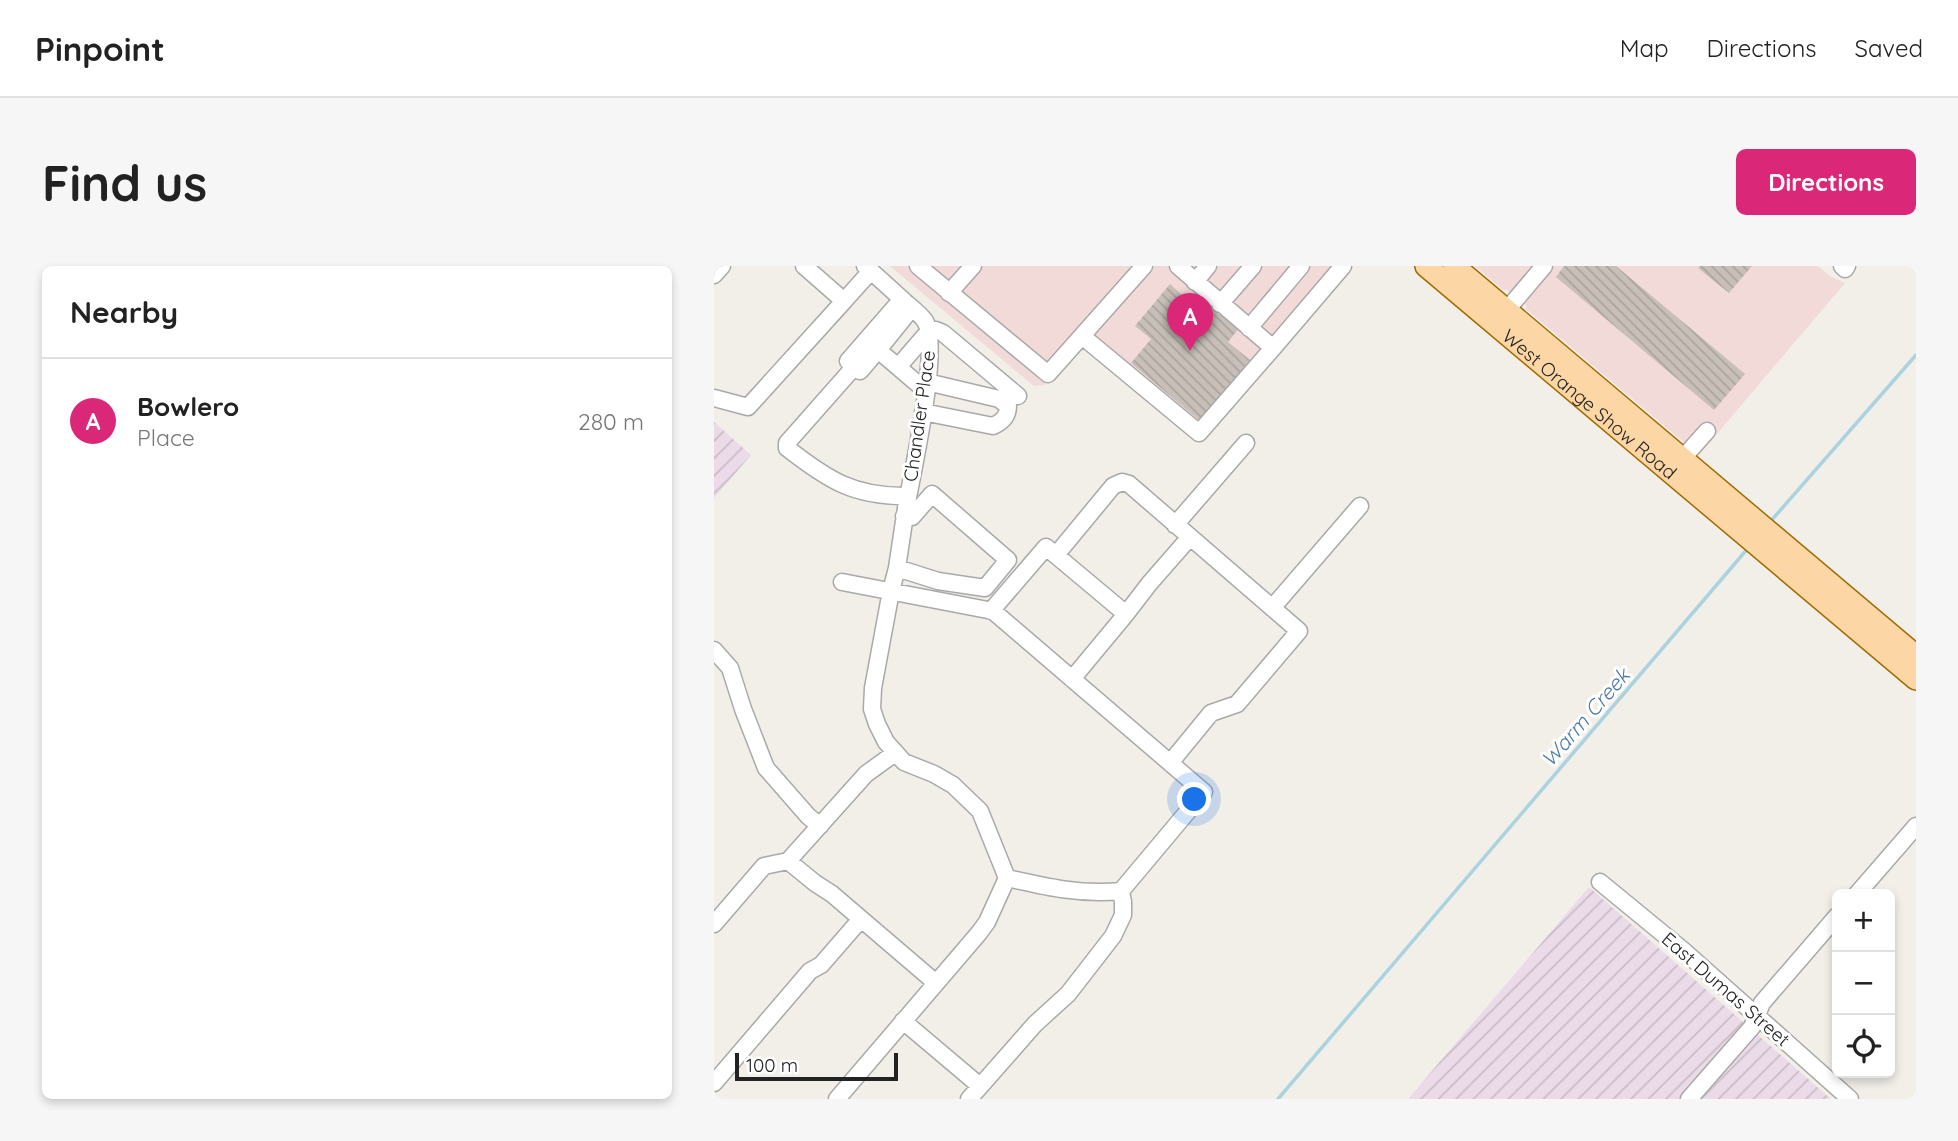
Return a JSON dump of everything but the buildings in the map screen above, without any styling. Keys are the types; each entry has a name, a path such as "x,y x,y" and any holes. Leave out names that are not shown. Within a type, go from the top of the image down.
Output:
{"main road":[{"name":"West Orange Show Road","path":"1426,266 1501,317 1682,466 1840,603"},
{"name":"West Orange Show Road","path":"1454,266 1501,317"},
{"path":"1840,603 1916,656"},
{"path":"1840,603 1916,679"}],"street":[{"path":"714,275 722,266"},
{"path":"804,266 844,301"},
{"path":"918,266 1048,374 1144,266"},
{"path":"949,293 972,266"},
{"path":"1178,266 1273,348"},
{"path":"1195,282 1208,266"},
{"path":"1220,304 1253,266"},
{"path":"1249,328 1301,266"},
{"path":"1082,336 1199,433 1343,266"},
{"path":"1501,317 1544,266"},
{"path":"714,398 748,407 844,301 868,269"},
{"name":"Chandler Place","path":"868,269 925,322 929,331 930,347 923,412 897,568 873,688 872,709 877,724 895,753"},
{"path":"907,303 878,350 860,371 848,361 907,303"},
{"path":"898,367 929,331 936,330 1018,396"},
{"path":"878,350 926,386 999,399 1008,406 1005,417 993,426 923,412"},
{"path":"855,366 787,443 787,448 810,466 846,487 878,495 906,507 912,517 932,494 1008,560 985,588 938,581 897,568"},
{"path":"1682,466 1707,431"},
{"path":"1175,524 1246,443"},
{"path":"1056,555 1113,486 1122,482 1129,484 1299,631 1237,704 1211,713 1170,763"},
{"path":"1272,608 1360,506"},
{"path":"1072,679 1190,537"},
{"path":"991,611 1046,547 1126,614"},
{"path":"842,582 991,611 1204,792 1121,891 1084,893 1007,878"},
{"path":"714,650 730,668 766,768 820,826"},
{"path":"714,924 764,866 789,861 866,774 895,753 904,762 953,785 980,811 1007,878 987,922 837,1099"},
{"path":"1861,889 1916,826"},
{"path":"789,861 936,983"},
{"name":"East Dumas Street","path":"1600,882 1684,951 1850,1099"},
{"path":"969,1099 1035,1024 1068,994 1113,936 1124,915 1121,891"},
{"path":"714,1083 810,971 821,965 861,919"},
{"path":"1689,1099 1752,1027 1762,1003 1832,922"},
{"path":"903,1021 980,1086"}],"shaded area":[{"path":"890,266 1347,266 1201,436 1086,340 1044,385 1034,386"},
{"path":"1475,266 1818,266 1831,277 1845,283 1699,455 1526,309 1526,305"},
{"path":"714,422 751,455 714,498"},
{"path":"1589,887 1831,1099 1408,1099"}],"waterway":[{"name":"Warm Creek","path":"1770,522 1916,355"},
{"name":"Warm Creek","path":"1278,1099 1749,547"}],"place":[{"name":"Bowlero","path":"1190,351"}]}
